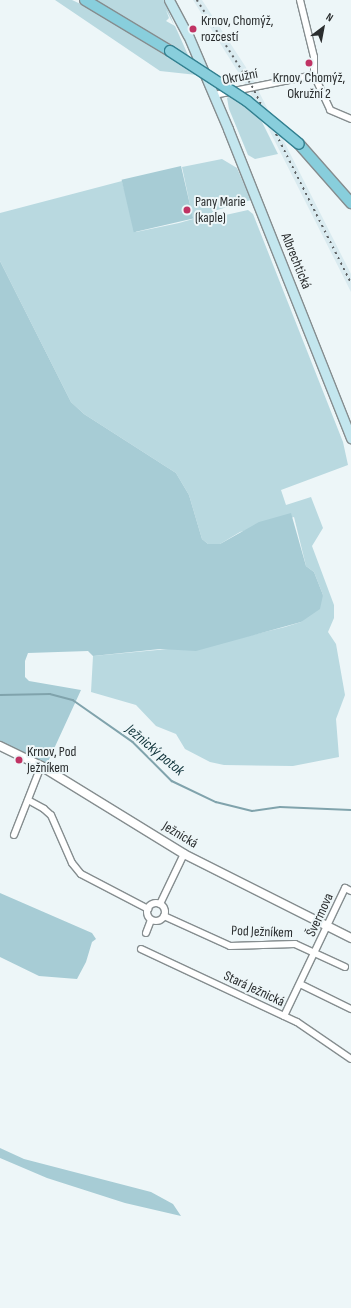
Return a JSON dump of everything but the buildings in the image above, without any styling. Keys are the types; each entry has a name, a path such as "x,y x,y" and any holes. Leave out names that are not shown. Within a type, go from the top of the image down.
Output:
{"main road":[{"path":"85,0 247,101 299,144 351,203"},
{"name":"Albrechtická","path":"170,0 214,95 351,438"}],"street":[{"path":"300,0 314,57 314,75 330,110 351,119"},
{"name":"Okružní","path":"214,95 314,75"},
{"name":"Ježnická","path":"0,746 41,766 184,854 351,938"},
{"path":"14,835 41,766"},
{"path":"28,800 44,808 51,815 72,863 81,874 148,909 152,920 146,933"},
{"path":"160,904 184,854"},
{"name":"Švermova","path":"284,1016 328,926 348,889"},
{"path":"148,909 155,904 160,904"},
{"path":"152,920 160,920 164,916 165,912 160,904"},
{"name":"Pod Ježníkem","path":"164,916 230,946 295,944 345,967"},
{"name":"Stará Ježnická","path":"142,949 297,1022 351,1059"},
{"path":"300,984 351,1009"}],"shaded area":[{"path":"55,0 72,0 87,7 169,58 175,47 96,0 164,0 174,25 166,10 169,18 166,21 175,26 197,75 160,71"},
{"path":"193,0 202,0 249,72 351,274 351,292 248,88"},
{"path":"232,94 251,100 278,154 255,159 248,155 229,109 227,98"},
{"path":"222,159 237,168 251,200 214,211 208,216 212,218 248,210 253,214 343,442 348,465 281,490 286,505 311,497 323,528 312,546 334,605 334,618 328,632 336,644 345,695 336,719 339,757 293,766 224,765 210,762 185,749 176,734 156,726 136,705 91,692 93,656 211,645 285,627 301,622 323,595 314,572 306,566 294,517 240,532 220,544 208,544 202,539 189,495 176,473 84,414 71,402 0,261 0,213 122,181 136,232 179,223 193,219 182,167"},
{"path":"181,166 193,219 134,232 122,180"},
{"path":"0,261 71,402 84,414 176,473 189,495 202,539 208,544 220,544 259,522 291,513 306,566 314,572 323,595 320,609 301,622 196,651 160,649 93,656 88,651 28,653 25,661 25,677 29,681 81,690 47,764 0,741"},
{"path":"0,893 92,933 96,939 92,942 86,962 77,979 39,976 0,957"},
{"path":"0,1148 24,1159 151,1192 173,1204 181,1216 125,1203 47,1178 0,1158"}],"waterway":[{"name":"Ježnický potok","path":"0,695 50,694 73,700 133,742 172,781 216,802 252,811 280,807 351,810"}],"railway":[{"path":"197,0 252,86 351,283"}],"place":[{"name":"Krnov, Chomýž, rozcestí","path":"193,29"},
{"name":"Krnov, Chomýž, Okružní 2","path":"309,63"},
{"name":"Pany Marie (kaple)","path":"187,210"},
{"name":"Krnov, Pod Ježníkem","path":"19,760"}]}
